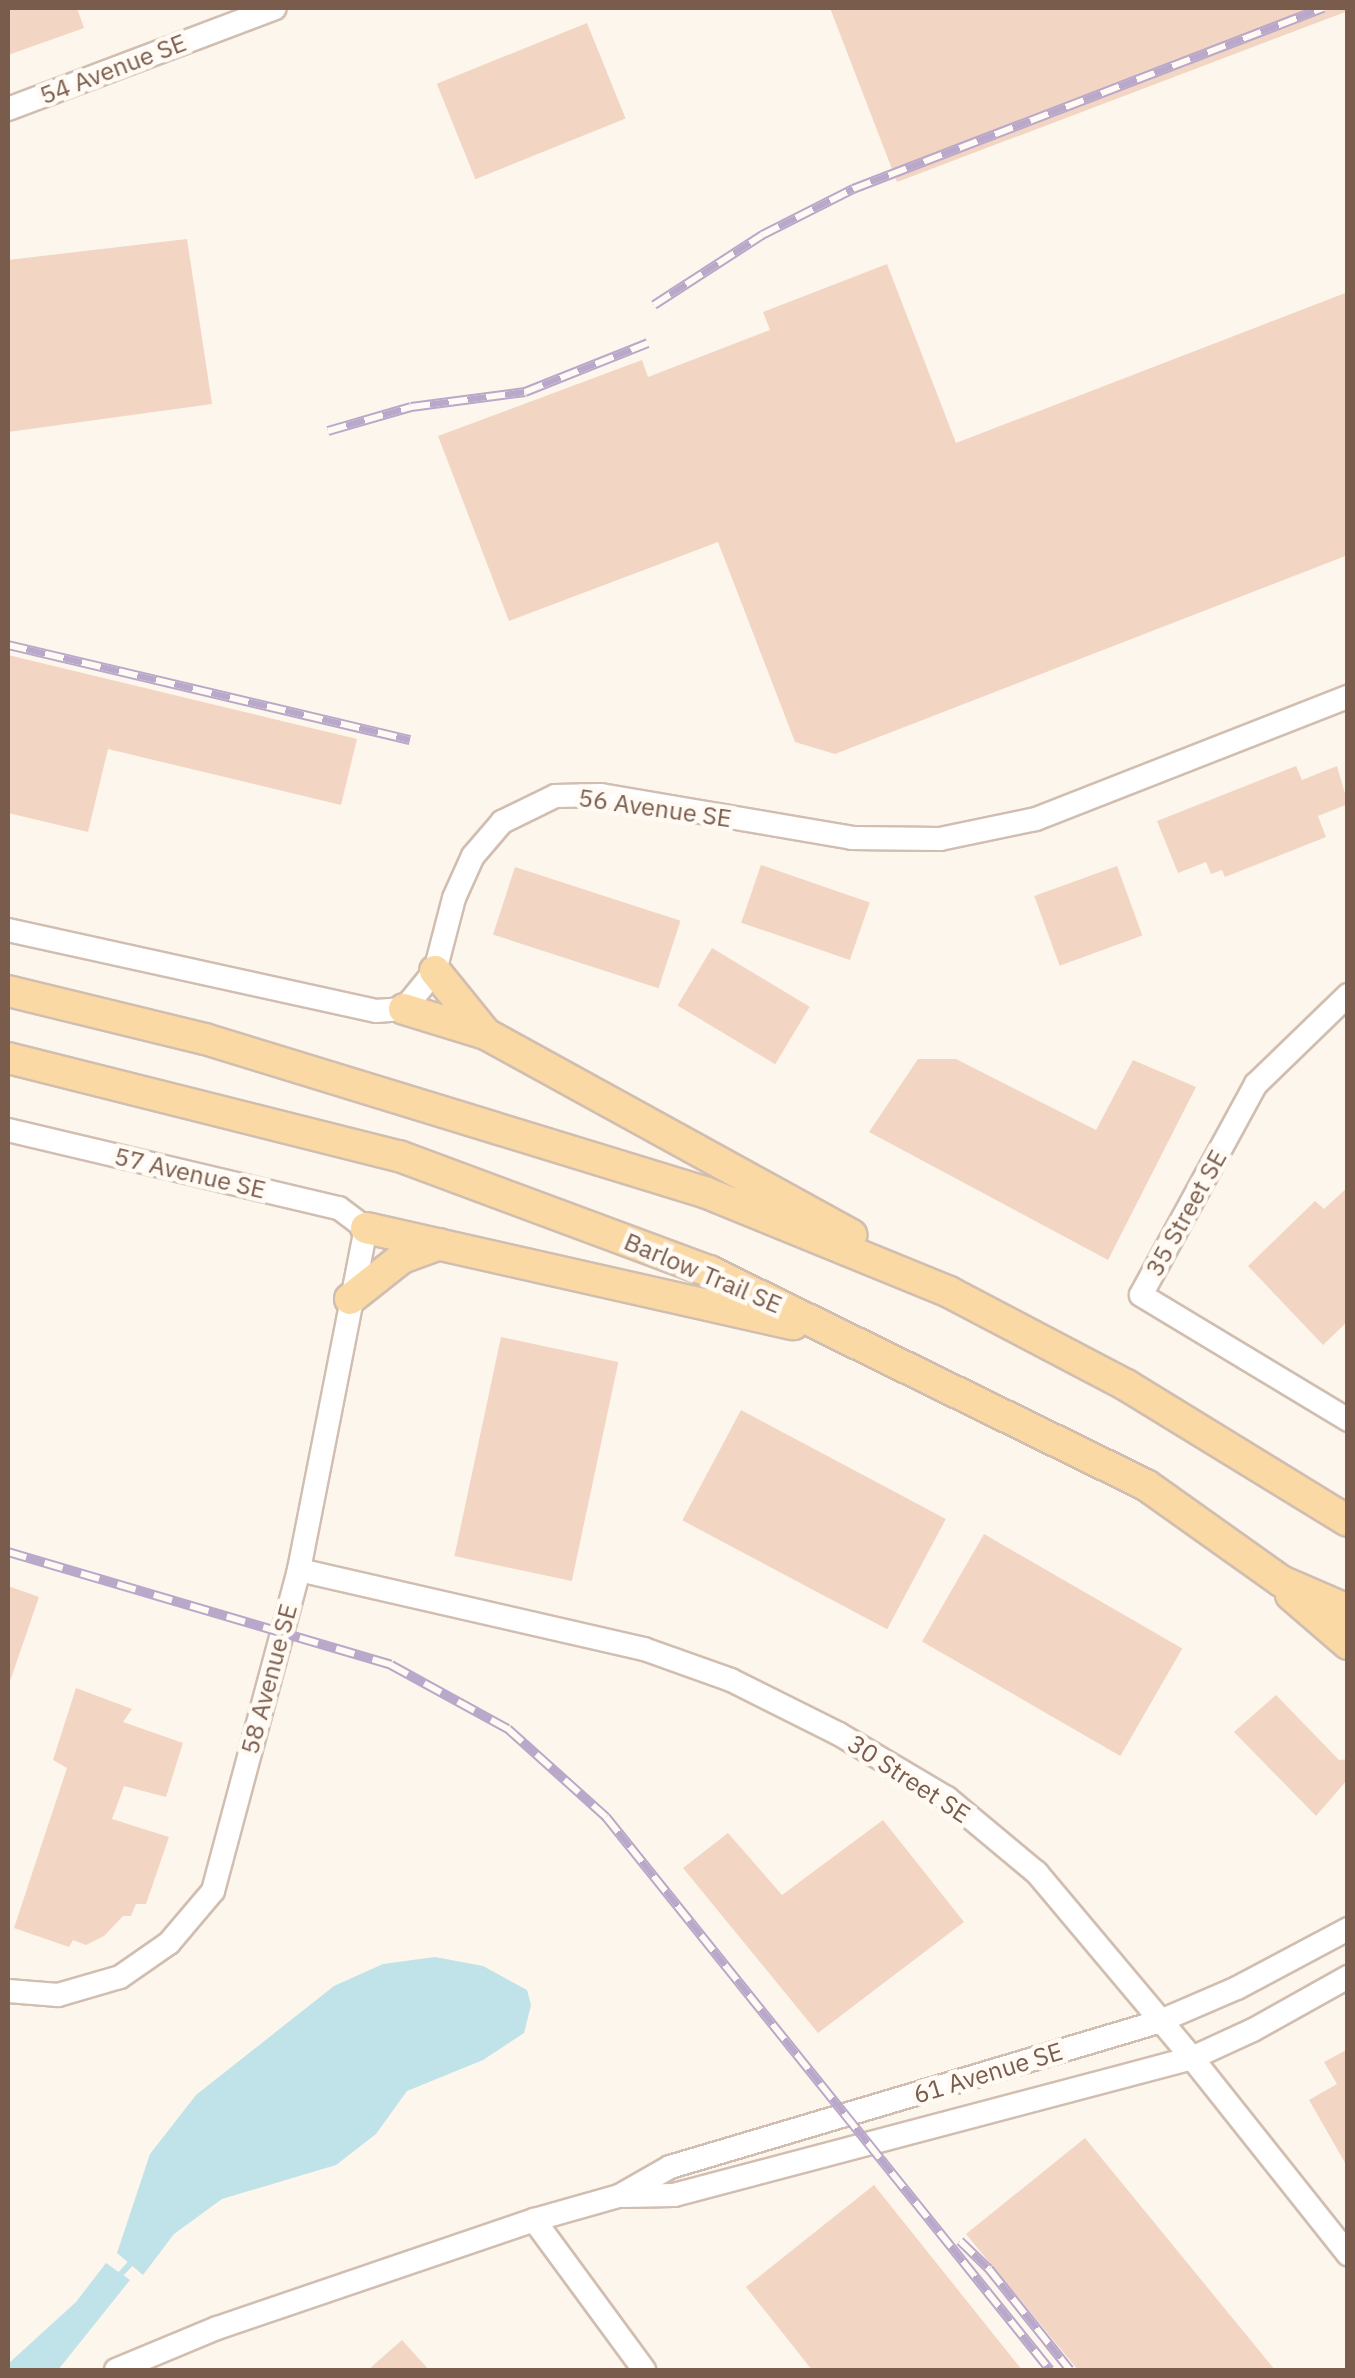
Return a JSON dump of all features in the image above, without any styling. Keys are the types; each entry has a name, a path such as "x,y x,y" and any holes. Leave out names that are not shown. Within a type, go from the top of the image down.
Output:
{"main road":[{"path":"435,972 486,1034"},
{"path":"8,992 204,1039 707,1193 949,1292"},
{"path":"404,1009 486,1034 707,1152 949,1292 1126,1384 1348,1522"},
{"name":"Barlow Trail SE","path":"8,1058 399,1156 709,1271 1146,1485 1280,1581 1348,1610"},
{"path":"366,1228 845,1335"},
{"path":"350,1299 402,1258 440,1244"},
{"path":"1280,1581 1295,1601 1348,1644"}],"street":[{"name":"54 Avenue SE","path":"8,109 274,8"},
{"name":"56 Avenue SE","path":"404,1009 435,972 454,898 473,856 502,822 555,796 600,795 852,838 940,838 1036,818 1348,698"},
{"path":"8,930 376,1011 404,1009"},
{"name":"35 Street SE","path":"1348,995 1256,1084 1141,1295 1348,1420"},
{"name":"57 Avenue SE","path":"8,1130 339,1208 366,1228"},
{"name":"58 Avenue SE","path":"8,1991 58,1995 120,1977 170,1944 213,1892 299,1570 366,1228"},
{"name":"30 Street SE","path":"299,1570 644,1649 731,1680 839,1734 946,1798 1037,1873 1192,2058 1348,2254"},
{"name":"61 Avenue SE","path":"116,2370 217,2328 534,2220 620,2196 670,2167 1158,2022 1237,1988 1348,1929"},
{"name":"61 Avenue SE","path":"620,2196 674,2196 1192,2058 1253,2030 1348,1977"},
{"path":"534,2220 644,2370"}],"water":[{"path":"435,1957 483,1966 527,1990 531,2005 524,2033 483,2060 407,2091 376,2134 336,2165 222,2199 174,2234 143,2275 117,2253 150,2154 196,2095 334,1986 383,1964"},
{"path":"106,2263 130,2280 58,2370 8,2370 8,2364 76,2302"}],"building":[{"path":"8,8 77,8 84,28 8,55"},
{"path":"830,8 1348,8 1348,11 897,182"},
{"path":"587,23 626,118 475,179 437,84"},
{"path":"187,239 212,404 8,432 8,260"},
{"path":"887,264 956,443 1348,292 1348,555 835,754 795,742 718,542 509,621 438,436 642,360 648,377 770,330 763,312"},
{"path":"8,655 357,739 341,805 108,749 88,832 8,813"},
{"path":"1296,766 1302,780 1337,766 1348,804 1318,816 1326,837 1225,877 1222,870 1211,874 1206,862 1178,873 1157,821"},
{"path":"761,865 870,902 850,960 741,923"},
{"path":"1117,866 1142,936 1060,966 1034,896"},
{"path":"515,867 680,921 659,988 493,935"},
{"path":"712,948 810,1007 775,1064 677,1005"},
{"path":"918,1059 956,1059 1096,1130 1133,1060 1196,1087 1108,1260 869,1132"},
{"path":"1348,1187 1348,1321 1323,1345 1248,1266 1315,1201 1324,1209"},
{"path":"501,1337 618,1362 572,1581 454,1556"},
{"path":"741,1410 946,1519 887,1629 682,1520"},
{"path":"984,1534 1182,1648 1120,1756 922,1641"},
{"path":"8,1586 39,1597 10,1681 8,1681"},
{"path":"76,1688 132,1709 123,1722 183,1743 166,1797 124,1786 112,1819 169,1837 146,1904 136,1904 131,1916 123,1916 104,1936 86,1945 73,1940 69,1947 14,1928 67,1768 53,1760"},
{"path":"1276,1695 1339,1760 1348,1759 1348,1779 1316,1816 1234,1732"},
{"path":"883,1820 964,1922 818,2033 683,1868 728,1833 782,1895"},
{"path":"1348,2049 1348,2168 1309,2100 1337,2084 1324,2062"},
{"path":"1085,2138 1275,2370 1078,2370 966,2234"},
{"path":"874,2185 1022,2370 812,2370 746,2287"},
{"path":"402,2340 429,2370 368,2370"}],"waterway":[{"path":"117,2278 130,2264"}],"railway":[{"path":"654,305 762,235 853,189 1323,8"},
{"path":"328,431 411,407 525,392 648,343"},
{"path":"8,645 410,740"},
{"path":"8,1552 391,1665 508,1729 606,1817 1050,2370"},
{"path":"960,2241 989,2269 1070,2370"}]}
